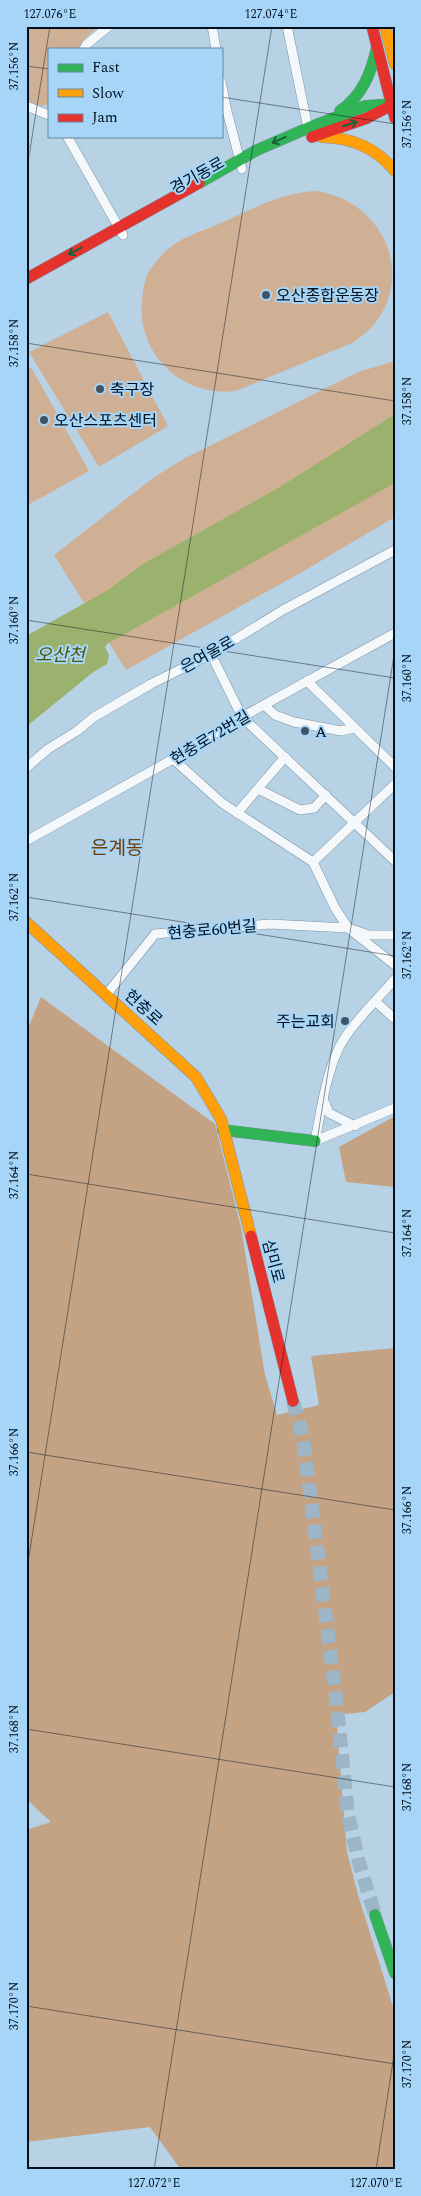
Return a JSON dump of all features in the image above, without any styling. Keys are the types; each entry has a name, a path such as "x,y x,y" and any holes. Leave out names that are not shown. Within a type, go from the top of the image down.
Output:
{"main road":[{"path":"372,26 395,118"},
{"path":"385,27 395,38"},
{"path":"385,27 395,64"},
{"path":"309,132 344,109 359,94 370,74 377,47"},
{"name":"경기동로","path":"26,279 120,231 241,164 309,132 367,118 393,104"},
{"path":"309,132 342,137 372,148 385,158 395,170"},
{"name":"경기동로","path":"26,291 120,231"},
{"name":"현충로","path":"26,922 196,1077 212,1101 221,1119 223,1130"},
{"path":"223,1130 315,1141"},
{"name":"삼미로","path":"223,1130 293,1401"},
{"path":"375,1915 395,1973"}],"street":[{"path":"84,48 108,26"},
{"path":"212,26 216,48"},
{"path":"287,26 309,132"},
{"path":"222,85 241,164"},
{"path":"26,106 48,114"},
{"path":"68,138 120,231"},
{"name":"은여울로","path":"26,768 48,749 77,731 94,717 151,684 211,654 283,610 395,550"},
{"name":"현충로72번길","path":"26,841 173,759 242,717 395,633"},
{"path":"211,654 242,717 395,860"},
{"path":"307,681 395,767"},
{"path":"264,705 275,716 294,722 341,731 354,728"},
{"path":"237,813 285,757"},
{"path":"173,759 222,803 313,862 335,908 348,928 395,965"},
{"path":"313,862 356,824 395,784"},
{"path":"258,789 300,810 314,808 326,795"},
{"name":"현충로60번길","path":"106,995 155,934 270,924 348,928 369,935 395,935"},
{"path":"315,1141 329,1075 338,1049 352,1028 395,979"},
{"path":"375,1001 395,1019"},
{"path":"324,1101 329,1113 337,1119 355,1126"},
{"path":"315,1141 395,1108"}],"shaded area":[{"path":"26,26 99,26 85,38 80,48 48,48 48,104 41,106 26,100"},
{"name":"오산종합운동장","path":"317,191 344,200 366,214 381,233 390,256 392,279 387,303 374,325 352,343 236,391 216,391 198,387 181,380 155,354 147,338 142,320 142,300 145,282 157,260 180,240 251,209 290,195"},
{"name":"축구장","path":"108,312 168,426 99,467 29,352"},
{"path":"395,361 395,517 302,572 126,670 54,555 153,478 185,458 358,372"},
{"name":"오산스포츠센터","path":"31,367 89,471 26,506 26,369"},
{"path":"41,997 215,1124 241,1227 265,1375 277,1415 319,1405 311,1356 395,1348 395,1692 365,1712 336,1715 347,1852 358,1895 395,2013 395,2170 181,2170 150,2127 26,2142 26,1830 51,1822 26,1799 26,1033"},
{"path":"395,1116 395,1187 346,1182 339,1147"}],"water":[{"name":"오산천","path":"395,414 395,483 107,644 105,647 109,655 107,664 92,673 26,727 26,636 108,590 143,564 280,487"}],"tunnel":[{"path":"293,1401 303,1438 336,1697 348,1814 358,1859 375,1915"}],"traffic: fast":[{"path":"340,111 355,98 365,83 377,47"},
{"path":"199,183 257,150 308,128 365,106 395,104"},
{"path":"223,1130 315,1141"},
{"path":"375,1915 395,1973"}],"traffic: slow":[{"path":"385,26 395,64"},
{"path":"322,137 343,139 362,145 379,156 395,171"},
{"path":"26,922 196,1077 221,1119 251,1236"}],"traffic: jam":[{"path":"372,26 395,118"},
{"path":"312,137 367,118 388,107"},
{"path":"26,279 199,183"},
{"path":"251,1236 293,1401"}],"place":[{"name":"오산종합운동장","path":"266,295"},
{"name":"축구장","path":"100,389"},
{"name":"오산스포츠센터","path":"44,420"},
{"name":"A","path":"305,731"},
{"name":"주는교회","path":"345,1021"}],"district":[{"name":"은계동","path":"117,847"}]}
